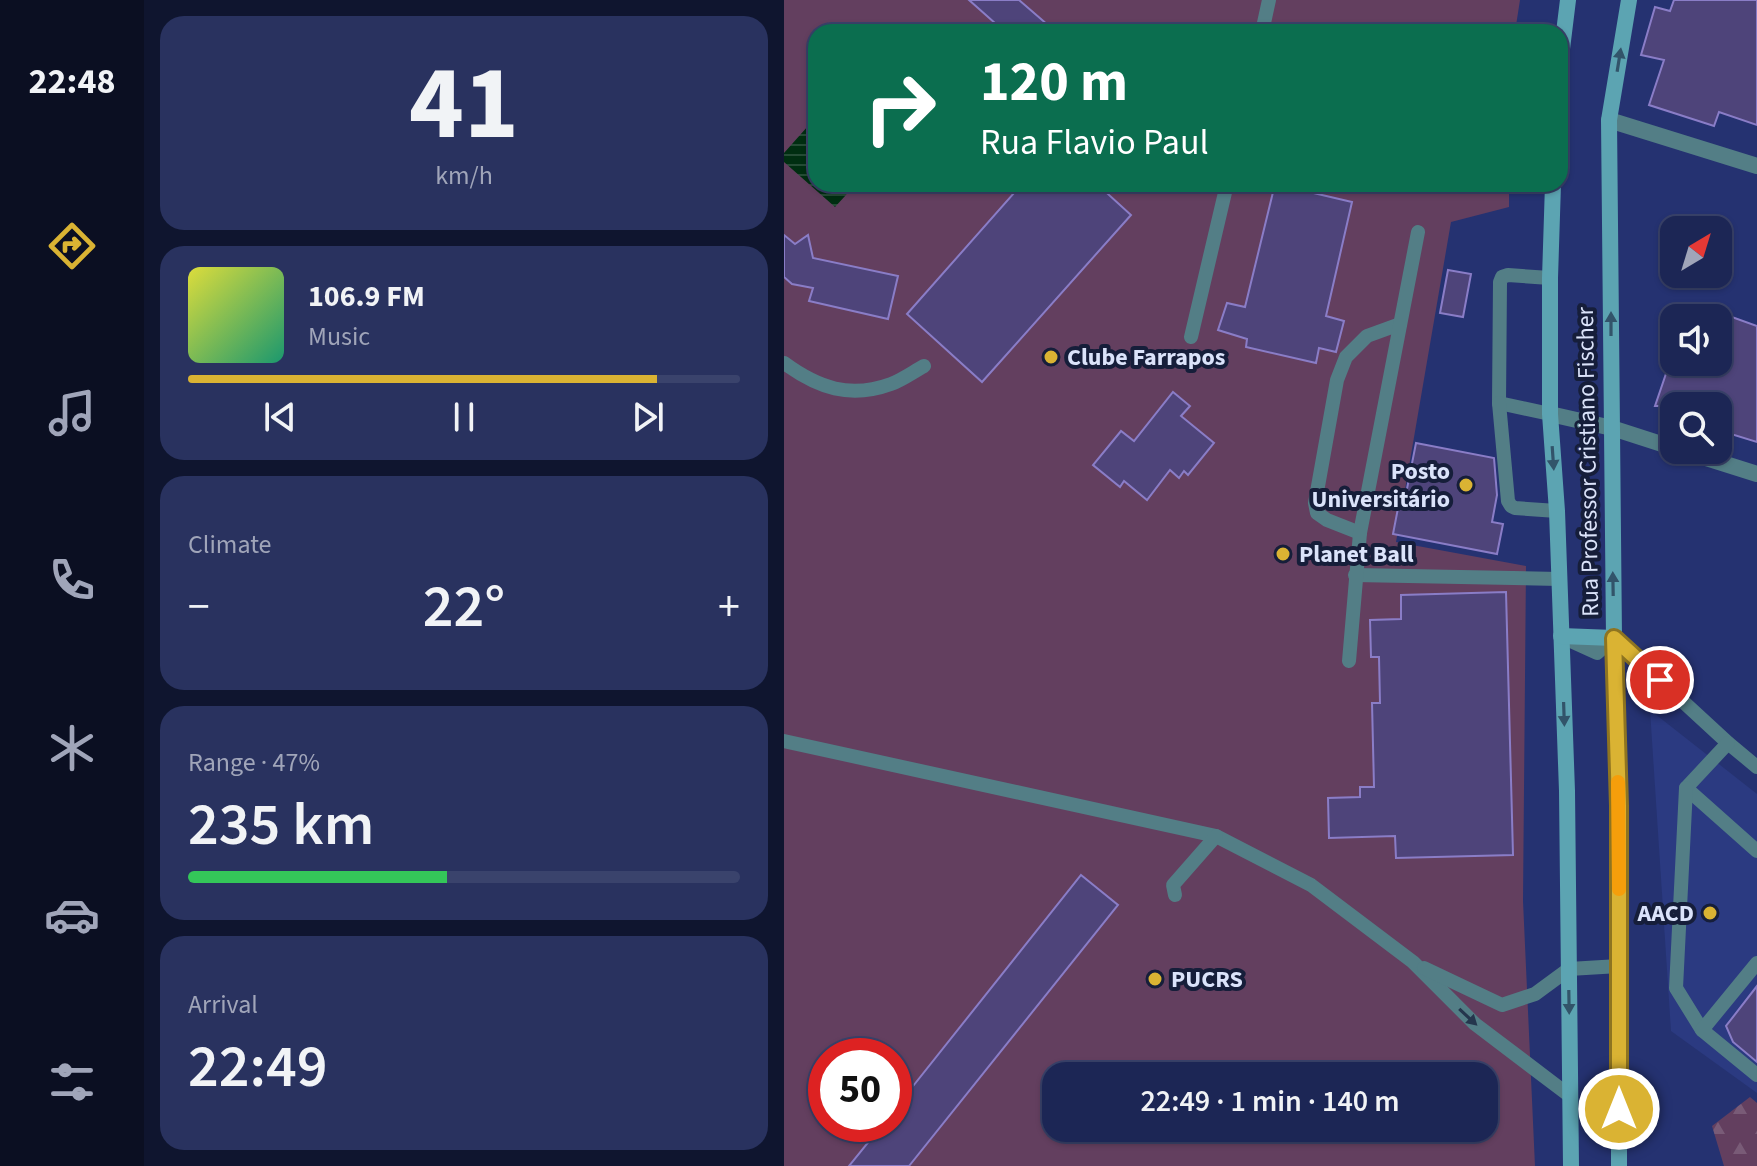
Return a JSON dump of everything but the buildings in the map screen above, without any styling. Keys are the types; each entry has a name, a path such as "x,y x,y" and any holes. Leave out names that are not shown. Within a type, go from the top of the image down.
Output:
{"main road":[{"path":"1565,24 1568,0"},
{"name":"Rua Professor Cristiano Fischer","path":"1619,1166 1619,806 1614,638 1609,120 1629,0"},
{"name":"Rua Professor Cristiano Fischer","path":"1553,192 1550,414 1557,511 1567,791 1571,1166"},
{"path":"1561,636 1614,638"}],"street":[{"path":"1609,120 1757,166"},
{"path":"1550,414 1612,428 1660,443"},
{"path":"1725,464 1757,474"}],"lane":[{"path":"1264,24 1269,0"},
{"path":"1191,337 1225,192"},
{"path":"1349,661 1360,533 1418,232"},
{"path":"1550,278 1502,277 1499,403 1508,501 1515,508 1557,511"},
{"path":"1360,533 1327,520 1317,513 1315,503 1337,380 1346,357 1367,336 1400,324"},
{"path":"784,363 819,385 858,393 892,384 924,366"},
{"path":"1499,403 1550,414"},
{"path":"1355,575 1559,579"},
{"path":"1614,638 1757,767"},
{"path":"784,741 1216,836 1311,885 1413,962 1475,1024 1570,1096"},
{"path":"1728,743 1686,788 1676,988 1702,1030 1757,1075"},
{"path":"1686,788 1757,851"},
{"path":"1175,895 1173,885 1216,836"},
{"path":"1413,962 1502,1005 1535,994 1569,969 1619,966"},
{"path":"1702,1030 1757,963"}],"shaded area":[{"path":"808,126 808,183 784,162 784,153"},
{"path":"818,192 849,192 835,207"},
{"name":"AACD","path":"1650,710 1757,794 1757,1093 1671,1031"}],"green space":[{"path":"784,0 1520,0 1516,24 808,24 808,192 1509,192 1509,207 1451,222 1396,542 1526,566 1523,901 1535,1166 784,1166"},
{"path":"1750,1097 1757,1103 1757,1166 1724,1166 1712,1126"}],"slow traffic":[{"path":"1618,782 1619,889"}],"place":[{"name":"Clube Farrapos","path":"1051,357"},
{"name":"Posto Universitário","path":"1466,485"},
{"name":"Planet Ball","path":"1283,554"},
{"name":"AACD","path":"1710,913"},
{"name":"PUCRS","path":"1155,979"}],"route":[{"path":"1619,1109 1619,806 1614,638 1660,680"}]}
